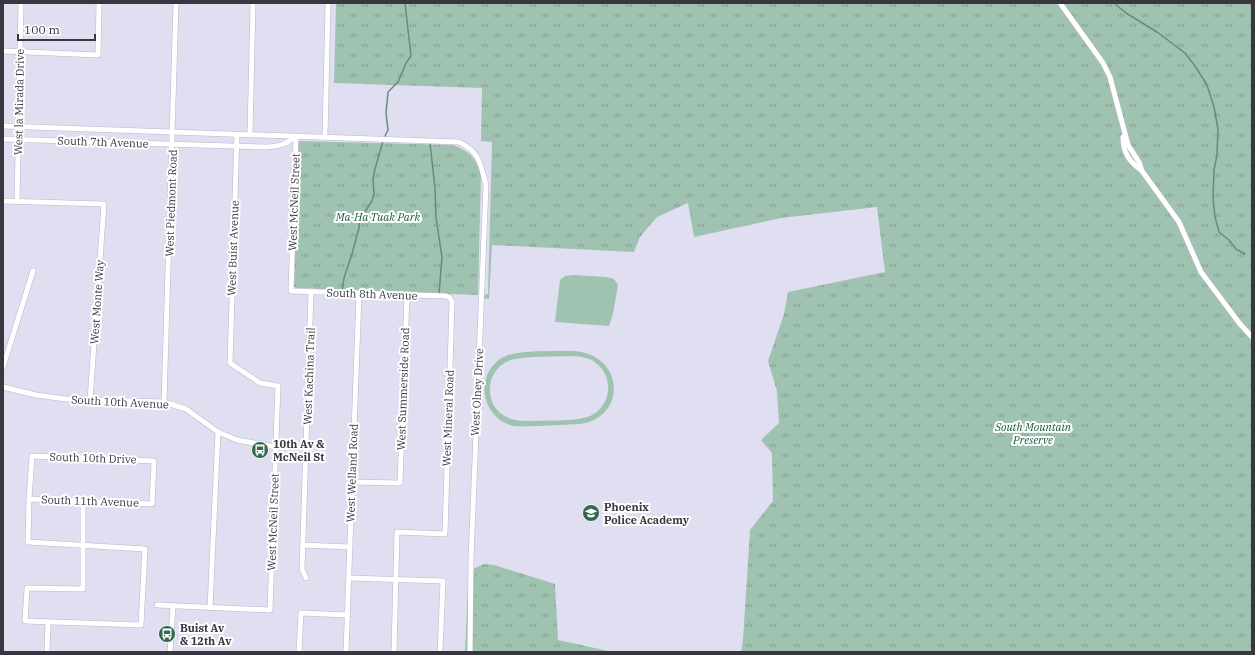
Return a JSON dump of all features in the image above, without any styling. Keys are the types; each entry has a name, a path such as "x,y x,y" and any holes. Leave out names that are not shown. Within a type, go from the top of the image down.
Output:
{"street":[{"name":"West la Mirada Drive","path":"17,202 21,3"},
{"path":"3,51 98,55 99,3"},
{"name":"West Piedmont Road","path":"164,402 173,144 176,3"},
{"path":"250,134 253,3"},
{"path":"325,137 328,3"},
{"path":"1060,3 1106,69 1113,83 1123,130 1129,148 1139,162 1142,171 1179,222 1202,272 1240,324 1252,337"},
{"name":"South 7th Avenue","path":"3,126 459,142"},
{"name":"West Buist Avenue","path":"237,134 230,363 260,383 278,386"},
{"name":"South 7th Avenue","path":"3,139 266,147 287,144 296,136"},
{"name":"West McNeil Street","path":"291,291 296,136"},
{"name":"West Olney Drive","path":"459,142 470,147 480,160 486,185 474,480 470,652"},
{"path":"3,201 17,202"},
{"name":"West Monte Way","path":"17,202 104,204 90,400"},
{"path":"3,367 33,271"},
{"name":"South 8th Avenue","path":"291,291 446,296 450,298 452,302"},
{"name":"West Kachina Trail","path":"306,578 302,569 311,292"},
{"name":"West Welland Road","path":"346,652 359,294"},
{"name":"West Summerside Road","path":"352,482 400,483 407,295"},
{"name":"West Mineral Road","path":"396,580 397,532 445,534 452,302"},
{"name":"West McNeil Street","path":"210,608 270,610 278,386"},
{"name":"South 10th Avenue","path":"3,387 36,395 66,399 164,402 186,409 218,432 237,440 276,447"},
{"path":"156,605 210,608 218,432"},
{"name":"South 10th Drive","path":"29,499 32,456 154,461 152,504"},
{"path":"29,499 28,542 83,545 145,549 141,625 48,623 25,621 27,588 83,589 83,545 83,502"},
{"name":"South 11th Avenue","path":"29,499 152,504"},
{"path":"303,545 350,547"},
{"path":"349,578 443,581 440,652"},
{"path":"394,652 396,580"},
{"path":"170,652 173,606"},
{"path":"299,652 301,613 348,615"},
{"path":"47,652 48,623"}],"green space":[{"name":"South Mountain Preserve","path":"336,3 1252,3 1252,652 741,652 750,530 773,501 772,453 761,440 779,423 777,391 768,361 784,314 788,292 885,272 877,207 781,218 694,237 688,203 657,217 640,237 634,252 492,245 489,299 483,298 473,569 484,564 494,565 555,584 558,640 613,652 465,652 481,296 488,294 492,142 481,141 482,88 334,83"},
{"name":"Ma-Ha Tuak Park","path":"300,141 453,145 467,152 476,163 481,173 478,295 294,287 298,143"},
{"path":"574,275 614,279 618,285 613,314 609,326 555,322 560,280 565,276"},
{"path":"575,351 592,355 604,364 611,375 614,387 612,400 606,411 595,419 580,424 522,426 513,426 501,421 493,413 487,403 485,381 490,370 497,361 514,353","holes":["530,357 584,357 595,362 606,376 608,384 606,398 603,405 592,415 572,420 517,420 503,415 493,403 490,395 491,380 494,373 506,362"]}],"waterway":[{"path":"384,138 388,130 386,113 388,92 398,82 406,63 411,56 405,3"},
{"path":"1114,3 1126,13 1157,32 1185,53 1207,85 1214,107 1218,129 1213,198 1215,217 1219,232 1229,240 1236,249 1245,254"},
{"path":"342,292 344,278 352,254 360,219 372,201 374,194 373,179 383,141"},
{"path":"430,143 435,188 436,218 442,257 439,294"}],"place":[{"name":"10th Av & McNeil St","path":"260,450"},
{"name":"Phoenix Police Academy","path":"591,513"},
{"name":"Buist Av & 12th Av","path":"167,634"}]}
